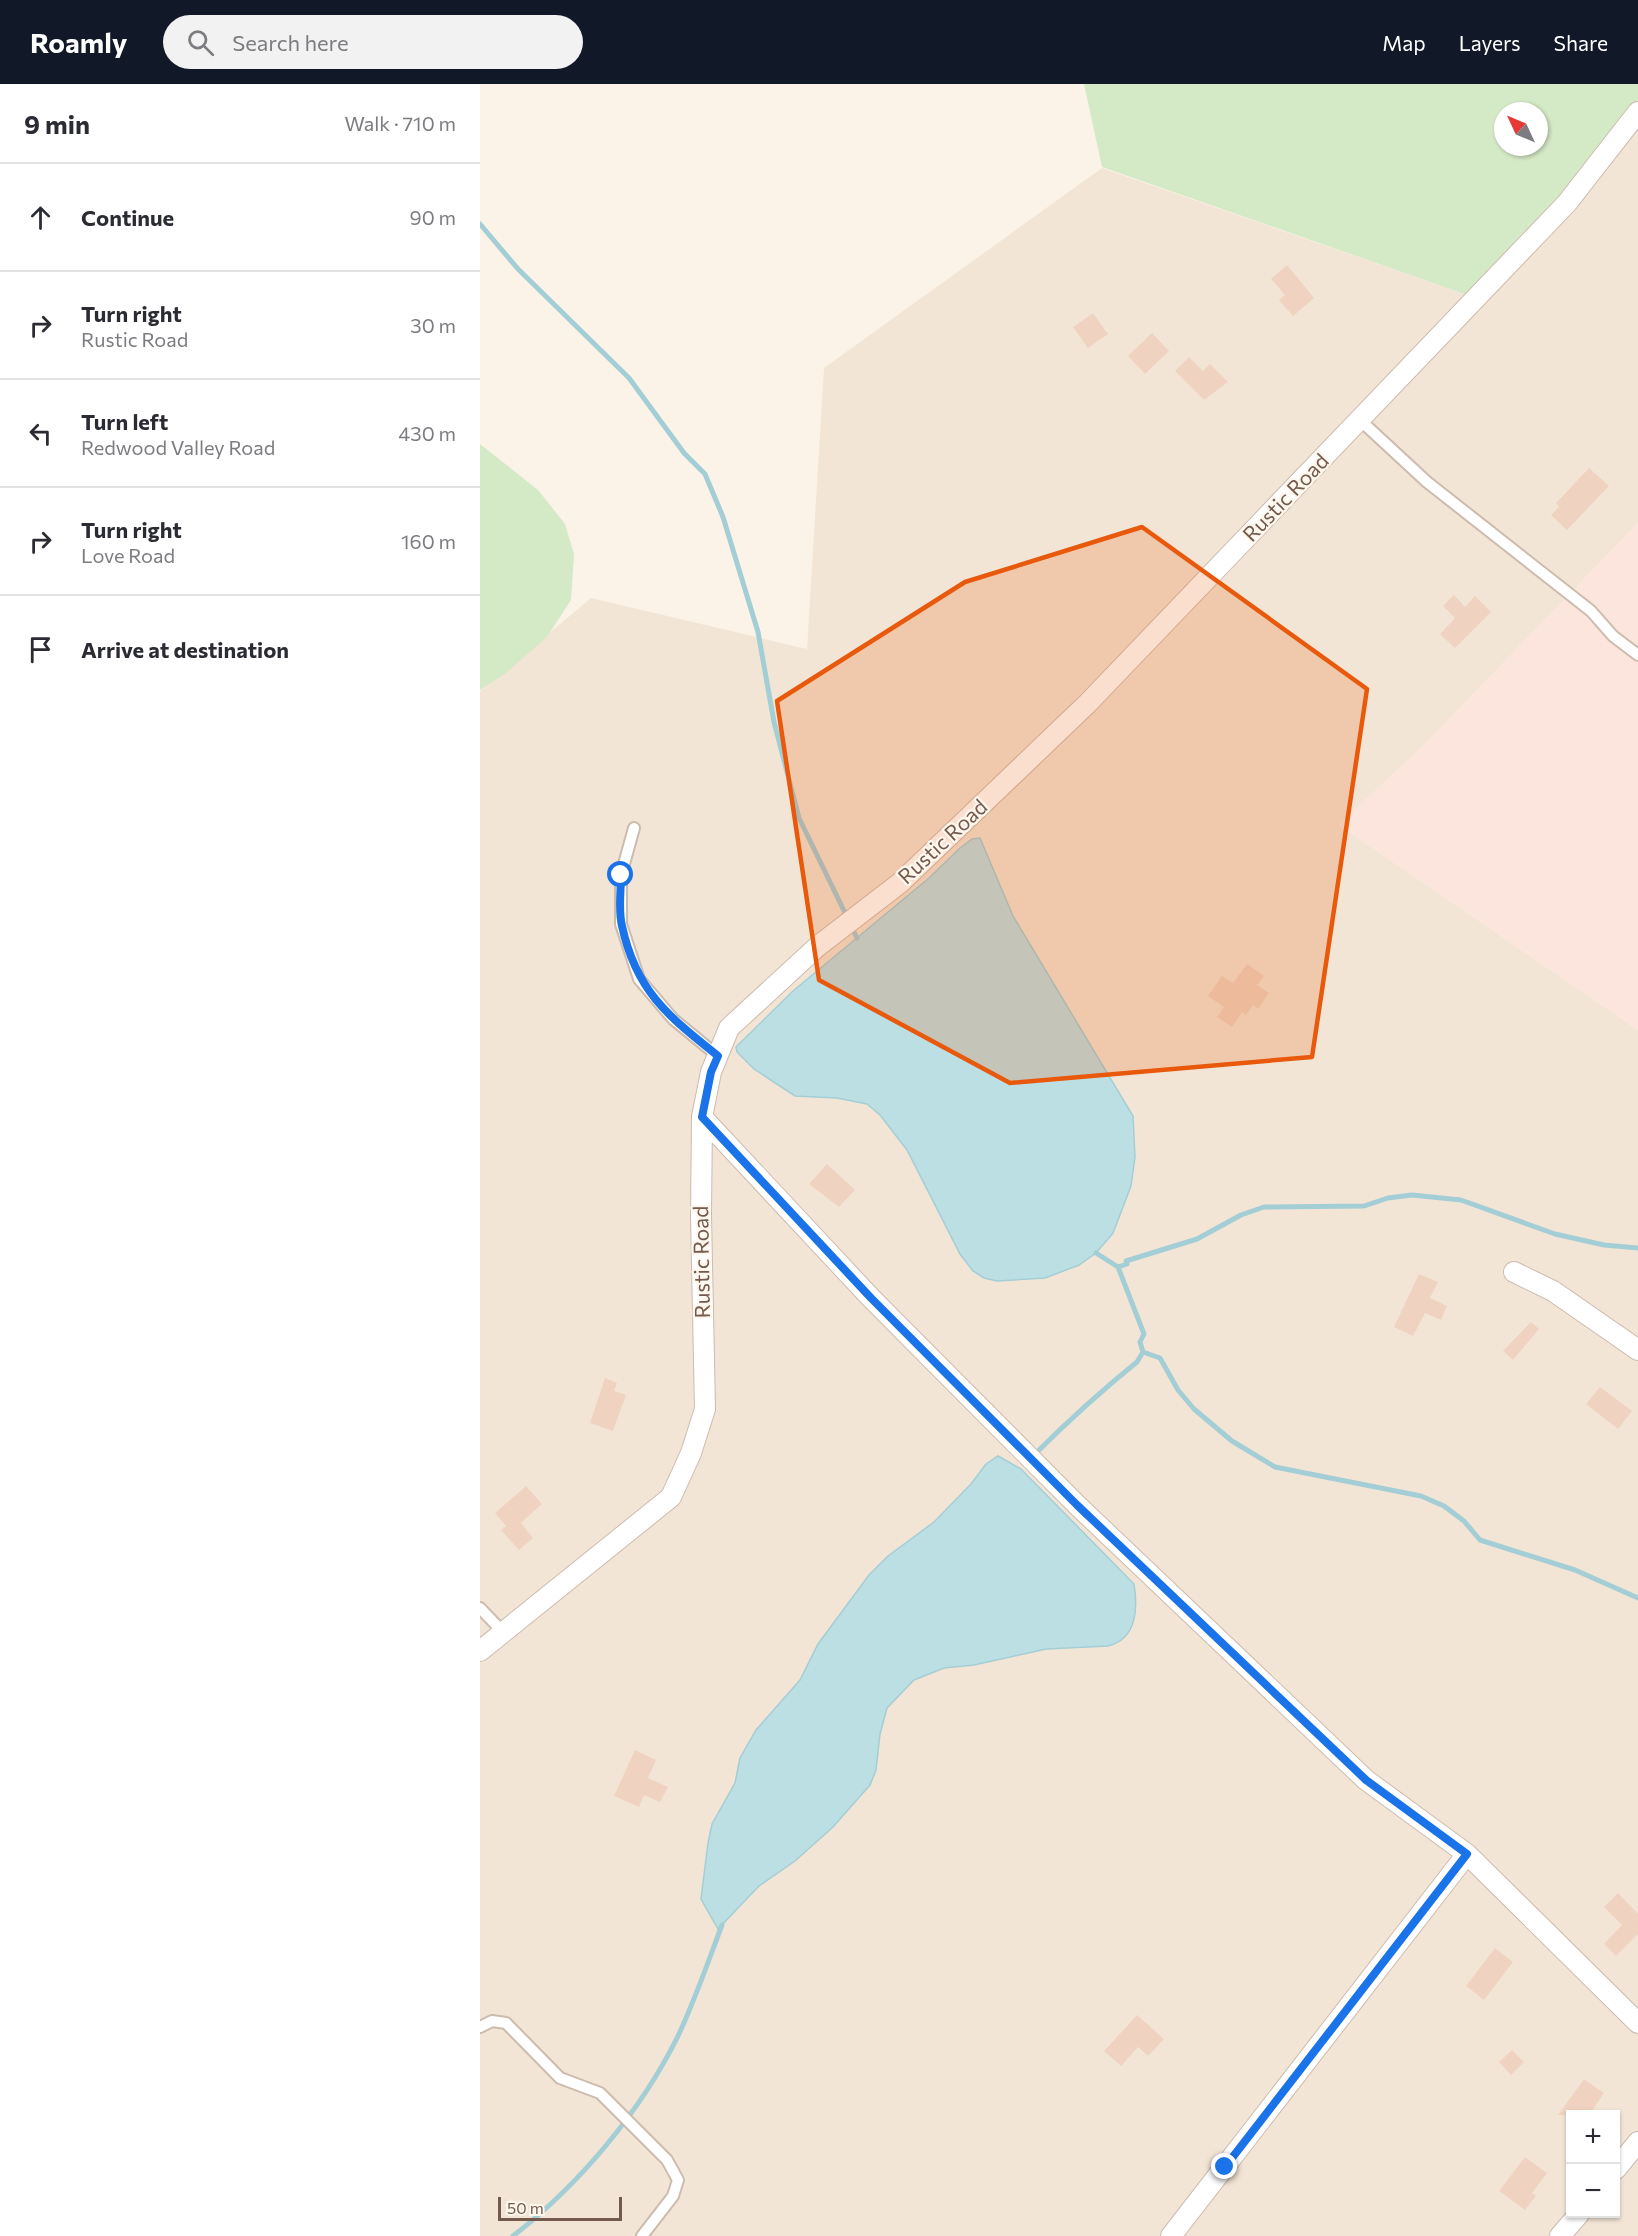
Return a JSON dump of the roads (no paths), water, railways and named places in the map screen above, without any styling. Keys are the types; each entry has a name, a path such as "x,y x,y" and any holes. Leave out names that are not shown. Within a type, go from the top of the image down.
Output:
{"street":[{"name":"Rustic Road","path":"480,1651 670,1497 691,1453 705,1408 701,1215 702,1117 711,1072 729,1028 818,946 900,883 1071,719 1567,203 1638,112"},
{"path":"702,1117 871,1298 1077,1505 1366,1780 1467,1854 1638,2023"},
{"path":"1514,1272 1552,1291 1638,1350"},
{"path":"1171,2236 1467,1854"},
{"path":"1620,2164 1638,2142"},
{"path":"1560,2236 1576,2218"}],"lane":[{"path":"1360,420 1427,482 1591,612 1613,636 1638,656"},
{"path":"634,828 621,875 621,924 639,980 672,1019 718,1056"},
{"path":"480,1608 503,1632"},
{"path":"480,2027 492,2021 506,2023 560,2078 600,2093 667,2160 678,2180 673,2196 642,2236"}],"water":[{"path":"980,838 1013,916 1133,1116 1135,1157 1131,1186 1113,1233 1096,1253 1079,1265 1045,1278 997,1281 984,1278 973,1271 960,1254 907,1150 880,1115 867,1104 837,1098 795,1096 754,1069 737,1052 736,1047 793,991 929,878 960,848 972,839"},
{"path":"998,1456 1021,1469 1134,1584 1136,1603 1130,1630 1125,1637 1108,1646 1046,1649 974,1665 944,1668 914,1680 887,1708 880,1734 876,1770 870,1785 833,1827 795,1861 759,1886 718,1929 701,1899 708,1843 712,1824 735,1783 740,1758 756,1730 800,1680 818,1644 869,1575 888,1556 934,1522 971,1484 986,1464"}],"waterway":[{"path":"480,224 518,269 629,378 684,453 705,474 723,517 758,632 774,722 799,818 847,917"},
{"path":"851,926 857,938"},
{"path":"1118,1267 1127,1264 1126,1261 1197,1239 1241,1215 1264,1207 1364,1206 1388,1198 1412,1195 1461,1200 1555,1234 1604,1245 1638,1248"},
{"path":"1034,1455 1084,1407 1137,1362 1143,1352 1140,1342 1144,1334 1118,1267 1096,1253"},
{"path":"1143,1352 1160,1358 1178,1390 1194,1409 1232,1441 1275,1467 1421,1496 1444,1506 1464,1521 1480,1540 1575,1570 1638,1598"},
{"path":"513,2236 538,2216 584,2170 627,2119 646,2092 678,2036 722,1925"}]}
